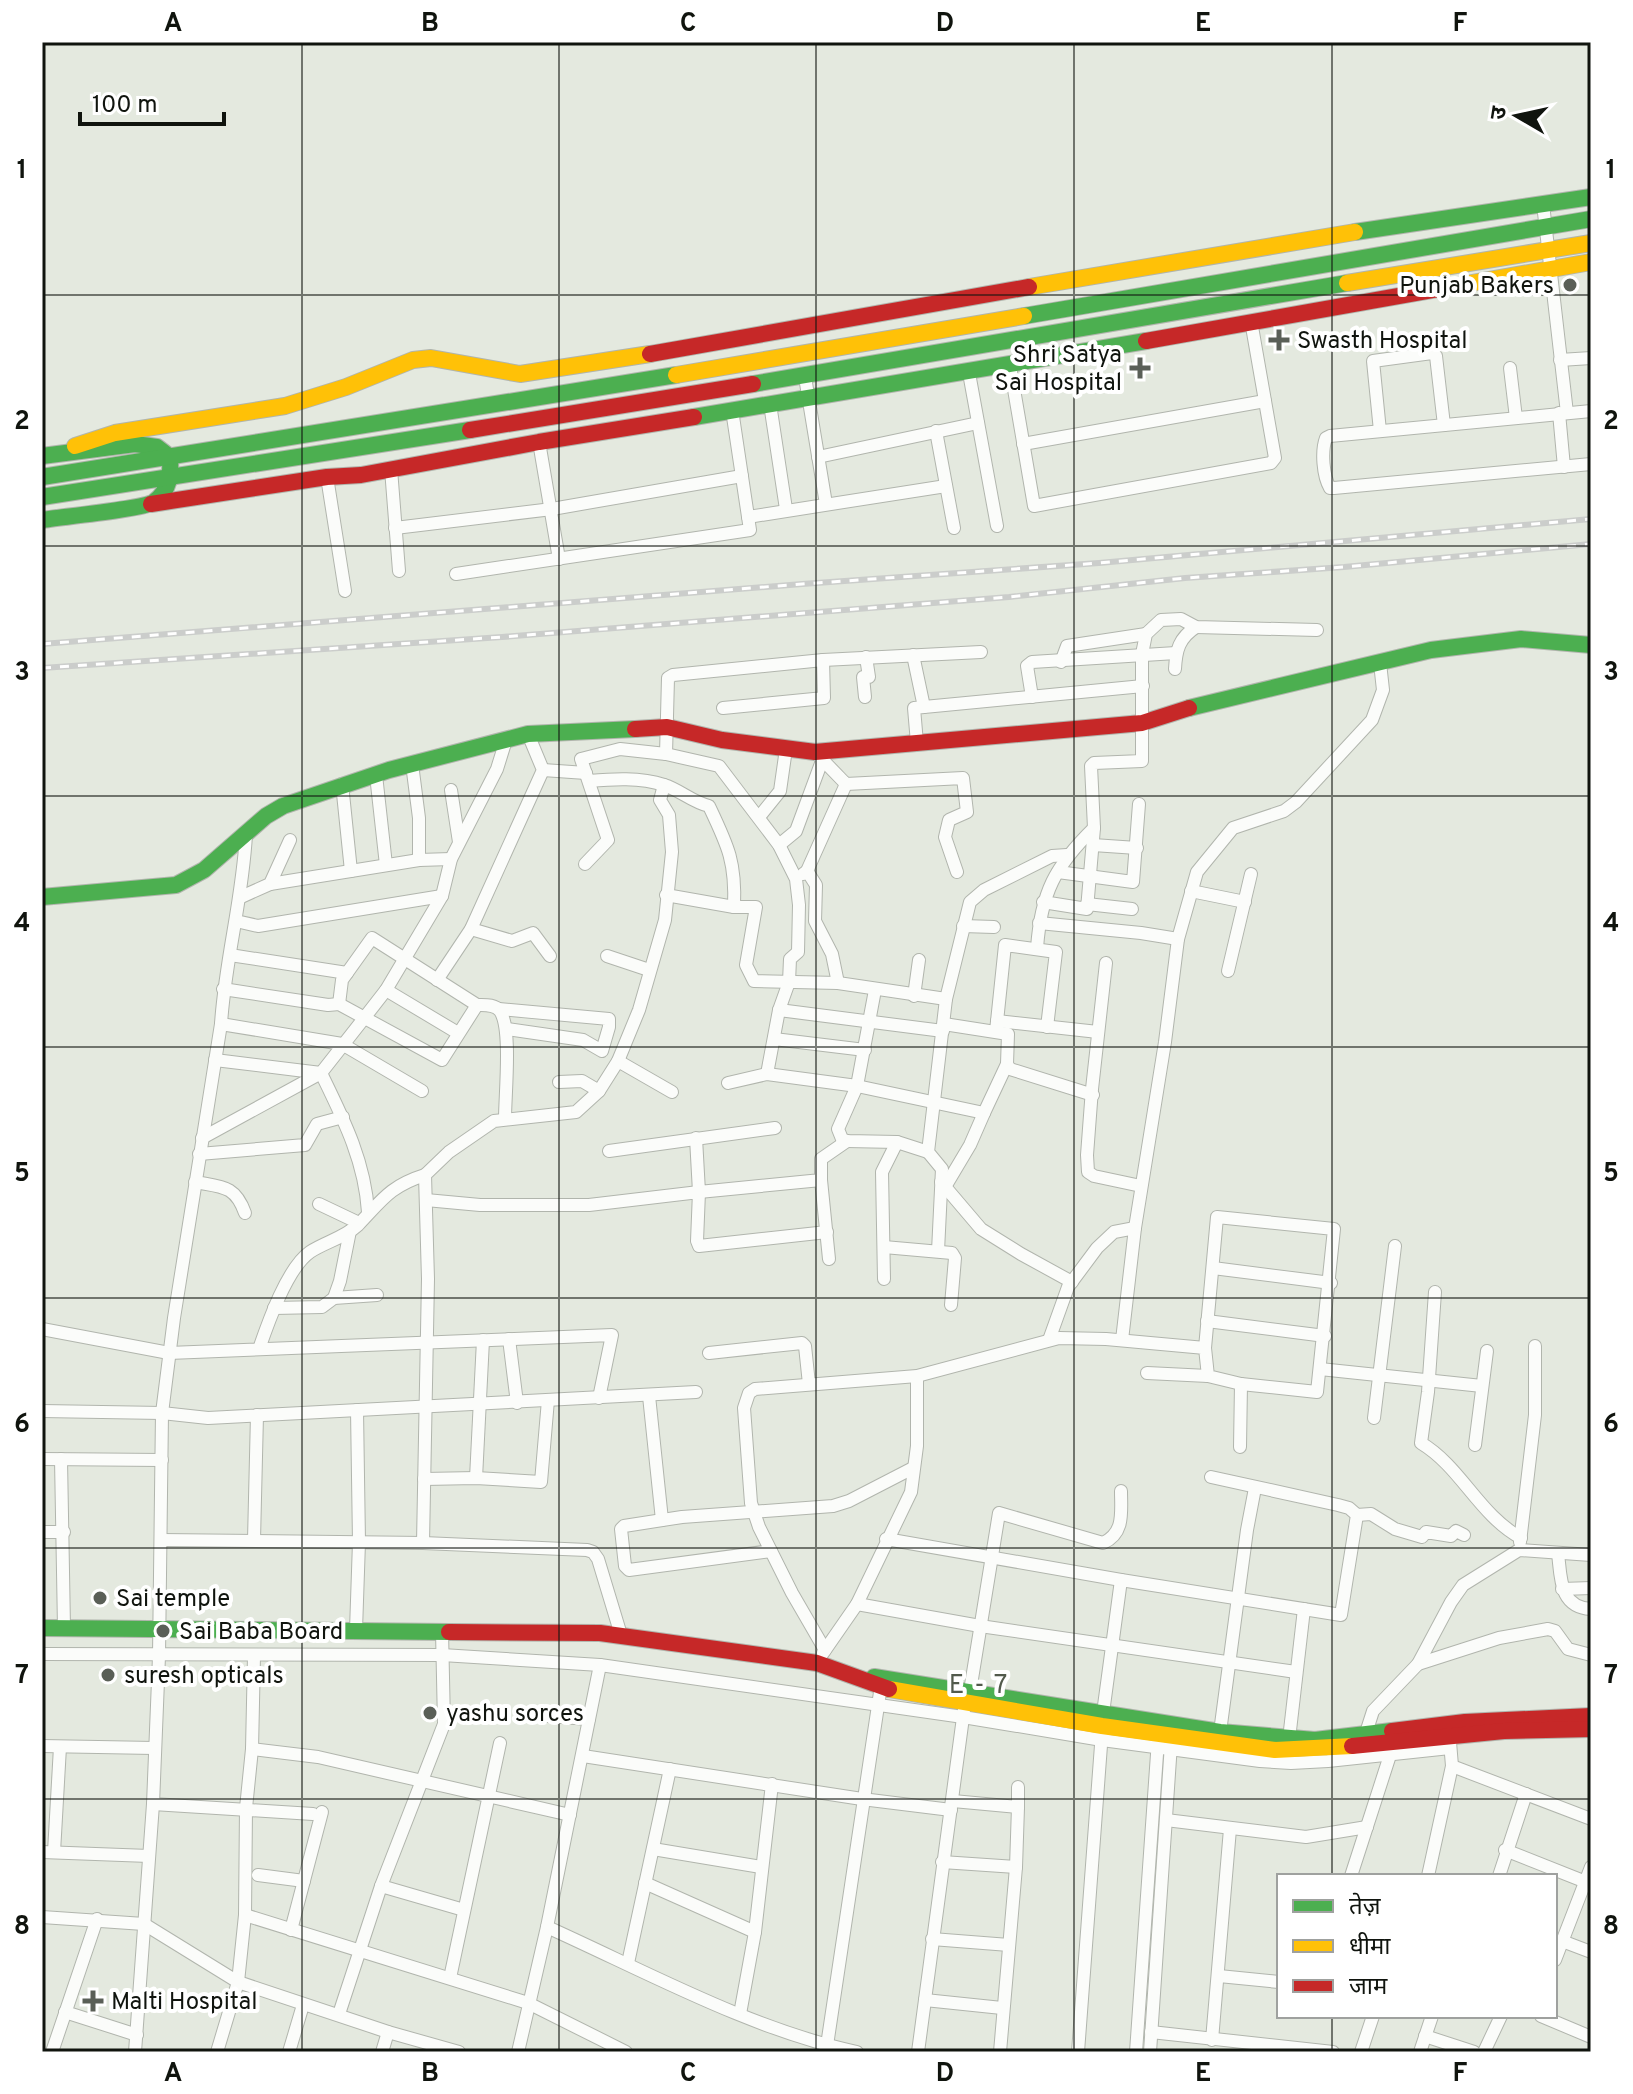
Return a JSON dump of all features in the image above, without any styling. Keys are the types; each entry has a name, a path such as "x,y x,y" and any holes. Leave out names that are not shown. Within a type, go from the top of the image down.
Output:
{"street":[{"path":"44,456 115,433 310,400 413,360 431,358 520,374 563,369 1290,241 1591,197"},
{"path":"1543,204 1560,360 1564,467"},
{"path":"42,477 894,340 1242,277 1591,219"},
{"path":"42,497 172,480 805,377 1244,299 1591,243"},
{"path":"42,520 327,477 355,476 539,442 1010,366 1591,262"},
{"path":"1010,366 1034,506 1271,463 1275,458 1251,321"},
{"path":"1380,431 1373,361 1432,353 1436,356 1444,425"},
{"path":"1560,360 1591,358"},
{"path":"1510,368 1516,418"},
{"path":"969,373 997,526"},
{"path":"805,377 826,504"},
{"path":"1023,444 1265,401"},
{"path":"770,404 786,509"},
{"path":"456,574 750,530 732,410"},
{"path":"1591,411 1326,438 1323,447 1326,482 1330,488 1591,464"},
{"path":"818,457 978,423"},
{"path":"936,431 954,528"},
{"path":"539,442 559,559"},
{"path":"44,456 135,444 157,447 170,457 172,480 163,494 151,504"},
{"path":"391,469 399,571"},
{"path":"395,528 552,509 742,476"},
{"path":"327,477 345,591"},
{"path":"748,517 946,486"},
{"path":"1061,662 1067,646 1146,634 1161,620 1181,619 1196,627 1317,630"},
{"path":"1175,669 1176,653 1183,636 1196,627"},
{"path":"1043,902 1087,909 1094,828 1091,766 1094,763 1142,761 1142,654 1146,634"},
{"path":"42,897 176,885 204,870 266,816 283,806 342,784 528,734 667,727 722,740 819,755 1142,723 1195,706 1431,650 1521,639 1591,645"},
{"path":"666,754 668,678 673,675 823,660 981,652"},
{"path":"1032,697 1029,663 1176,653"},
{"path":"913,655 924,707"},
{"path":"865,697 863,677 869,677 866,657"},
{"path":"723,708 824,698 823,660"},
{"path":"1122,1340 1135,1228 1178,939 1197,872 1233,828 1284,811 1296,802 1372,720 1383,690 1380,663"},
{"path":"917,743 914,708 1143,686"},
{"path":"437,980 471,929 543,770 528,734"},
{"path":"202,1138 321,1073 386,990 442,896 451,859 497,769 506,740"},
{"path":"585,864 608,840 581,759 620,749 666,754 719,766 801,875 816,885 815,921 832,954 838,983"},
{"path":"759,817 780,791 786,749"},
{"path":"819,755 846,784 963,778 967,812 949,820 945,837 957,872"},
{"path":"779,845 796,831 819,755"},
{"path":"412,764 419,818 419,860"},
{"path":"543,770 664,785 696,803 709,806 729,846 735,876 734,907"},
{"path":"376,775 386,865"},
{"path":"342,784 351,871"},
{"path":"767,1074 779,1010 789,982 790,959 798,952 801,875 846,784"},
{"path":"259,1349 274,1308 301,1261 311,1251 359,1222 377,1202 404,1181 425,1175 449,1152 494,1121 576,1112 599,1091 618,1060 639,1010 665,920 672,852 669,815 660,800 664,785"},
{"path":"451,790 459,842"},
{"path":"1058,872 1133,882 1139,804"},
{"path":"1037,948 1043,902 1067,855 1094,828"},
{"path":"135,2052 153,1804 159,1656 162,1413 221,1024 223,989 241,897 246,834"},
{"path":"270,884 290,840"},
{"path":"1093,845 1137,848"},
{"path":"928,1152 946,999 970,902 984,890 1052,856 1067,855"},
{"path":"241,897 270,884 419,860 451,859"},
{"path":"1228,971 1251,874"},
{"path":"1191,891 1245,902"},
{"path":"666,895 734,907 756,907 746,965 754,981 838,983 946,999"},
{"path":"236,921 258,926 442,896"},
{"path":"1087,904 1132,909"},
{"path":"1039,923 1178,939"},
{"path":"963,926 994,927"},
{"path":"471,929 512,941 533,933 550,956"},
{"path":"339,1004 342,980 372,938 477,1005 609,1019 602,1051"},
{"path":"997,1026 1005,945 1056,952 1047,1027"},
{"path":"230,955 347,973"},
{"path":"607,956 649,970"},
{"path":"914,996 919,960"},
{"path":"1106,963 1087,1155 1088,1172 1141,1186"},
{"path":"223,989 328,1005 339,1004 442,1060 477,1005"},
{"path":"386,990 458,1033"},
{"path":"875,990 857,1086 838,1129 842,1139 847,1141 897,1142 928,1152 942,1169 938,1251"},
{"path":"499,1009 507,1029 505,1119"},
{"path":"779,1010 944,1028 1047,1027 1098,1032"},
{"path":"221,1024 342,1044 422,1091"},
{"path":"943,1184 970,1145 1007,1064 1008,1034 997,1026"},
{"path":"507,1029 583,1040 672,1092"},
{"path":"774,1039 865,1050"},
{"path":"215,1060 321,1073"},
{"path":"1007,1064 1010,1069 1093,1095"},
{"path":"321,1073 343,1117 362,1168 359,1222 334,1298"},
{"path":"728,1083 767,1074 857,1086 984,1113"},
{"path":"559,1082 582,1081 599,1091"},
{"path":"199,1154 305,1145 317,1124 343,1117"},
{"path":"609,1151 775,1128"},
{"path":"696,1138 699,1246 827,1232"},
{"path":"829,1259 821,1159 847,1141"},
{"path":"884,1279 882,1172 897,1142"},
{"path":"423,1543 428,1279 425,1175"},
{"path":"426,1200 480,1205 589,1205 821,1180"},
{"path":"195,1182 230,1189 237,1194 245,1213"},
{"path":"943,1184 981,1229 1072,1282"},
{"path":"319,1204 359,1222"},
{"path":"1147,1373 1208,1376 1241,1384 1317,1392 1331,1283 1334,1229 1217,1217 1205,1348 1208,1376"},
{"path":"1049,1340 1072,1282 1097,1248 1114,1232 1135,1228"},
{"path":"1374,1418 1395,1246"},
{"path":"884,1247 955,1255 951,1305"},
{"path":"1213,1268 1331,1283"},
{"path":"1435,1292 1421,1443 1453,1470 1483,1508 1520,1544 1558,1553 1591,1555"},
{"path":"274,1308 322,1307 334,1298 377,1295"},
{"path":"1207,1321 1325,1336"},
{"path":"42,1329 169,1353 612,1335 599,1398"},
{"path":"821,1656 754,1512 747,1472 745,1398 755,1389 917,1376 1067,1337 1205,1348"},
{"path":"509,1339 517,1403"},
{"path":"476,1478 483,1340"},
{"path":"709,1353 802,1343 805,1346 809,1384"},
{"path":"1364,1741 1373,1711 1418,1664 1463,1585 1520,1544 1535,1415 1535,1346"},
{"path":"1475,1445 1487,1351"},
{"path":"1320,1369 1482,1386"},
{"path":"821,1656 857,1604 911,1492 917,1446 917,1376"},
{"path":"1240,1447 1241,1384"},
{"path":"42,1411 162,1413 208,1418 696,1392"},
{"path":"649,1396 662,1520"},
{"path":"424,1479 541,1482 548,1400"},
{"path":"356,1630 359,1542 357,1410"},
{"path":"254,1540 257,1415"},
{"path":"42,1459 162,1460"},
{"path":"61,1459 64,1628"},
{"path":"771,1551 626,1568 622,1526 833,1506 913,1468"},
{"path":"1211,1477 1338,1505 1349,1508 1357,1515 1371,1514 1395,1529 1422,1537 1426,1532 1451,1536 1456,1531 1464,1535"},
{"path":"1220,1732 1255,1488"},
{"path":"918,2052 942,1862 999,1513 1103,1543 1112,1539 1120,1524 1121,1491"},
{"path":"886,1539 1341,1615 1357,1515"},
{"path":"42,1532 64,1532"},
{"path":"161,1540 423,1543 579,1549 593,1552 598,1559 621,1635"},
{"path":"1558,1553 1562,1589 1577,1607 1591,1609"},
{"path":"1078,2052 1102,1726 1121,1580"},
{"path":"1562,1589 1591,1588"},
{"path":"857,1604 980,1626 1296,1672"},
{"path":"1289,1739 1304,1609"},
{"path":"42,1628 621,1635 821,1656 864,1678 966,1703 1165,1736 1275,1750 1504,1731 1591,1729"},
{"path":"1418,1664 1499,1638 1548,1629 1555,1631 1568,1649 1591,1655"},
{"path":"339,2014 381,1886 444,1724 442,1631"},
{"path":"42,1654 442,1655 600,1665 877,1705 966,1703 1165,1736 1291,1763 1591,1716"},
{"path":"217,2052 238,1982 245,1915 246,1808 252,1749 254,1656"},
{"path":"518,2052 547,1927 600,1665"},
{"path":"827,2049 881,1682"},
{"path":"534,1715 589,1719"},
{"path":"1165,1736 1220,1732 1289,1739 1364,1741 1392,1749"},
{"path":"1150,2052 1166,1820 1165,1736"},
{"path":"1136,2052 1165,1736"},
{"path":"1431,1873 1452,1766 1449,1737"},
{"path":"450,1978 500,1743"},
{"path":"42,1746 154,1748"},
{"path":"60,1747 48,1852 149,1856"},
{"path":"252,1749 318,1757 570,1815"},
{"path":"1352,1874 1392,1749"},
{"path":"583,1756 862,1799 1018,1807"},
{"path":"1452,1766 1591,1819"},
{"path":"628,1963 670,1769"},
{"path":"740,2014 755,1932 772,1784"},
{"path":"1000,2052 1016,1867 1018,1787"},
{"path":"1499,1874 1526,1794"},
{"path":"153,1804 318,1813 291,1930"},
{"path":"1166,1820 1306,1837 1367,1827"},
{"path":"1212,2040 1230,1829"},
{"path":"653,1849 761,1867"},
{"path":"1505,1850 1588,1883"},
{"path":"942,1862 1016,1867"},
{"path":"1557,1955 1588,1883 1591,1867"},
{"path":"258,1875 304,1881"},
{"path":"645,1883 755,1932"},
{"path":"381,1886 464,1910"},
{"path":"245,1915 528,2003 597,2046 626,2052"},
{"path":"42,1917 144,1924 238,1982 459,2052"},
{"path":"52,2052 97,1919"},
{"path":"547,1927 740,2014 827,2049 857,2052"},
{"path":"932,1939 1009,1945"},
{"path":"1562,1941 1591,1952"},
{"path":"1219,1976 1277,1982"},
{"path":"925,2000 1002,2008"},
{"path":"289,2052 303,2005"},
{"path":"65,2012 137,2035"},
{"path":"1361,2052 1372,2018"},
{"path":"1420,2052 1431,2018"},
{"path":"1484,2052 1500,2018"},
{"path":"1546,2018 1591,2037"},
{"path":"382,2052 388,2032"},
{"path":"1151,2032 1333,2052"},
{"path":"1425,2036 1474,2052"}],"railway":[{"path":"42,644 1099,563 1591,519"},
{"path":"42,668 502,637 1009,597 1185,578 1591,544"}],"traffic: fast":[{"path":"1355,232 1591,197"},
{"path":"1024,316 1591,219"},
{"path":"753,384 1347,283"},
{"path":"694,417 1146,341"},
{"path":"42,477 676,375"},
{"path":"42,497 470,430"},
{"path":"42,456 135,444 157,447 170,457 170,476 154,502 42,520"},
{"path":"1189,708 1431,650 1521,639 1591,645"},
{"path":"42,897 176,885 204,870 266,816 283,806 389,770 528,734 635,729"},
{"path":"42,1628 449,1632"},
{"path":"874,1677 1220,1732 1315,1740 1392,1731"}],"traffic: slow":[{"path":"1029,287 1355,232"},
{"path":"1347,283 1591,243"},
{"path":"1455,286 1591,262"},
{"path":"676,375 1024,316"},
{"path":"75,446 115,433 285,406 346,387 413,360 431,358 520,374 650,354"},
{"path":"889,1689 1102,1726 1275,1750 1352,1746"}],"traffic: jam":[{"path":"1146,341 1455,286"},
{"path":"650,354 1029,287"},
{"path":"470,430 753,384"},
{"path":"151,504 327,477 361,475 694,417"},
{"path":"635,729 667,727 722,740 815,752 1142,723 1189,708"},
{"path":"449,1632 600,1633 817,1663 889,1689"},
{"path":"1392,1731 1465,1722 1591,1716"},
{"path":"1352,1746 1504,1731 1591,1729"}],"place":[{"name":"Punjab Bakers","path":"1570,285"},
{"name":"Swasth Hospital","path":"1279,340"},
{"name":"Shri Satya Sai Hospital","path":"1140,368"},
{"name":"Sai temple","path":"100,1598"},
{"name":"Sai Baba Board","path":"163,1631"},
{"name":"suresh opticals","path":"108,1675"},
{"name":"yashu sorces","path":"430,1713"},
{"name":"Malti Hospital","path":"93,2001"}],"district":[{"name":"E - 7","path":"979,1684"}]}
